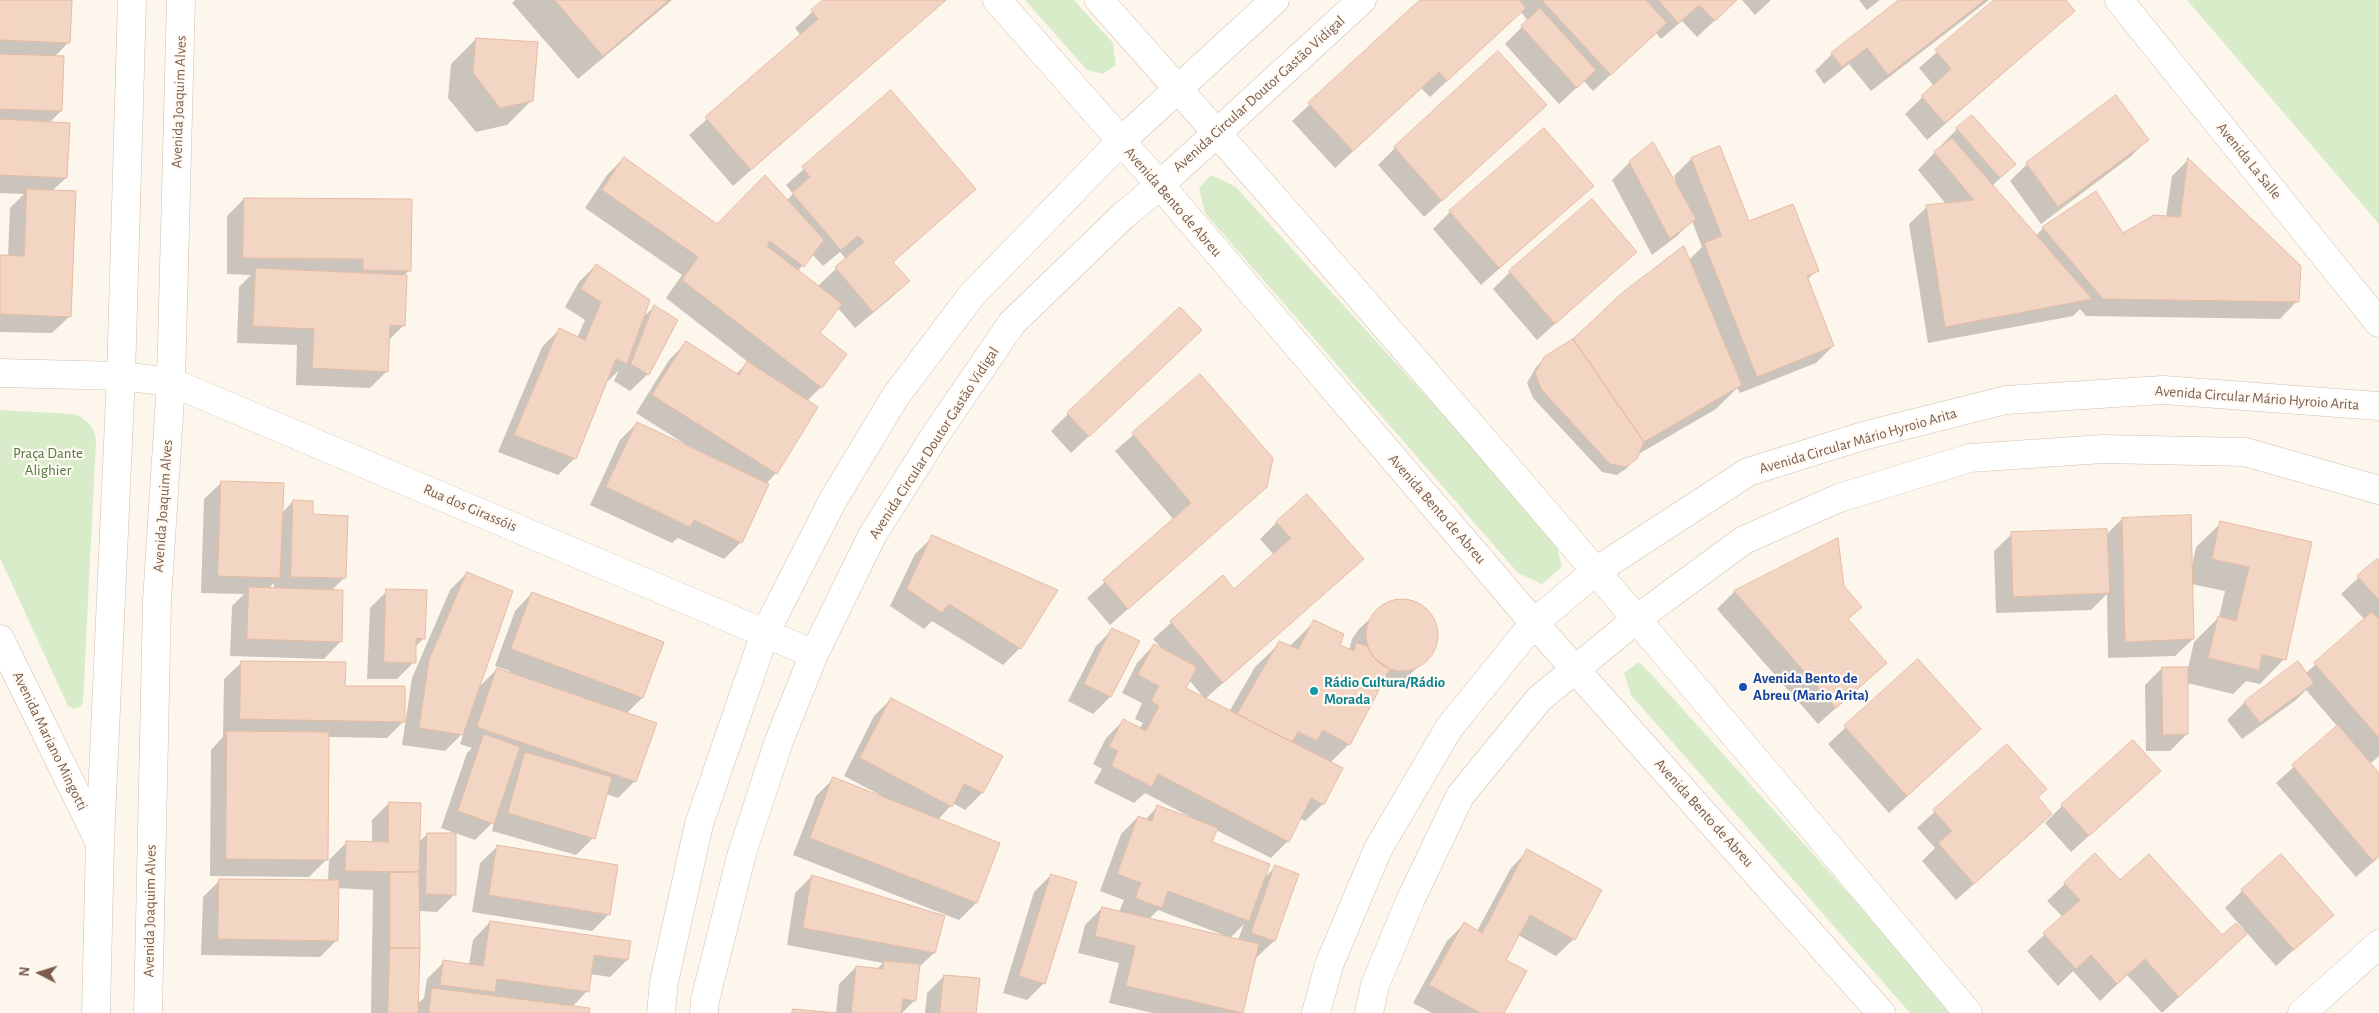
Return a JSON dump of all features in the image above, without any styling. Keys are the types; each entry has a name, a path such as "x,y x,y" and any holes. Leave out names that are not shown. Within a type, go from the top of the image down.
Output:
{"street":[{"path":"96,1013 100,842 121,376 132,0"},
{"name":"Avenida Joaquim Alves","path":"148,1013 157,601 171,382 182,0"},
{"name":"Avenida Bento de Abreu","path":"997,0 1120,142 1160,185 1534,623 1881,1013"},
{"path":"1099,0 1217,132 1596,572 1638,618 1968,1013"},
{"path":"661,1013 664,982 699,824 765,632 833,500 895,397 971,296 1120,142 1275,0"},
{"name":"Avenida Circular Doutor Gastão Vidigal","path":"704,1013 705,1000 742,853 779,741 814,654 873,534 936,434 1012,322 1123,216 1160,185 1362,0"},
{"name":"Avenida La Salle","path":"2119,0 2379,323"},
{"name":"Rua dos Girassóis","path":"0,373 121,376 171,382 814,654"},
{"name":"Avenida Circular Mário Hyroio Arita","path":"1316,1013 1329,965 1378,849 1449,728 1534,623 1596,572 1748,472 1863,436 2006,400 2163,390 2379,406"},
{"path":"1369,1013 1375,985 1410,900 1460,796 1538,699 1638,618 1744,540 1839,498 1970,458 2103,449 2245,452 2379,490"},
{"name":"Avenida Mariano Mingotti","path":"0,639 100,842"},
{"path":"2302,1013 2379,944"}],"green space":[{"path":"1025,0 1074,0 1113,43 1116,65 1103,74 1087,70"},
{"path":"2187,0 2379,0 2379,224"},
{"path":"1211,175 1235,186 1554,537 1562,567 1542,584 1518,573 1205,213 1199,188"},
{"name":"Praça Dante Alighier","path":"0,410 74,414 89,424 95,435 83,702 80,707 74,709 68,706 0,558"},
{"path":"1639,662 1956,1013 1910,1013 1631,695 1624,673"}],"building":[{"path":"0,0 72,0 70,43 0,40"},
{"path":"555,0 669,0 603,56"},
{"path":"823,0 946,0 751,170 705,117 818,19 811,10"},
{"path":"1420,0 1519,0 1526,8 1447,81 1439,72 1353,151 1308,103"},
{"path":"1542,0 1646,0 1667,23 1611,75"},
{"path":"1658,0 1737,0 1715,21 1699,5 1679,23"},
{"path":"1899,0 1985,0 1888,75 1867,48 1842,67 1831,53"},
{"path":"1994,0 2066,0 2075,11 1945,123 1921,96 1951,69 1935,50"},
{"path":"1540,8 1596,70 1577,88 1521,26"},
{"path":"476,38 538,42 533,101 500,108 473,73"},
{"path":"1498,51 1547,105 1442,201 1394,147"},
{"path":"0,54 64,56 62,111 0,109"},
{"path":"891,90 976,189 893,262 910,281 873,312 835,267 864,242 858,236 841,250 792,193 810,177 802,167"},
{"path":"2116,95 2149,140 2058,207 2026,163"},
{"path":"1972,115 2016,164 2000,178 1956,128"},
{"path":"0,119 70,123 67,178 0,175"},
{"path":"1544,128 1594,186 1499,268 1449,211"},
{"path":"1952,138 2092,299 1945,327 1926,205 1974,200 1934,152"},
{"path":"1653,142 1696,219 1670,239 1629,162"},
{"path":"1720,146 1749,221 1793,204 1819,271 1807,276 1834,346 1757,377 1704,243 1722,236 1691,158"},
{"path":"624,157 717,224 765,175 824,240 804,267 770,241 767,246 842,304 820,333 847,354 822,388 682,280 698,257 602,190"},
{"path":"2188,158 2301,266 2299,302 2103,299 2042,227 2096,191 2123,233 2154,215 2180,217"},
{"path":"27,189 76,191 71,317 0,314 0,255 24,256"},
{"path":"244,198 412,199 411,271 363,270 363,259 243,258"},
{"path":"1592,199 1637,252 1555,324 1509,271"},
{"path":"1684,246 1742,385 1644,442 1573,339 1623,292"},
{"path":"596,264 650,300 627,364 616,359 576,459 514,435 559,328 585,340 601,302 581,289"},
{"path":"256,268 407,275 405,326 390,325 388,372 312,368 314,329 253,326"},
{"path":"654,305 678,320 649,375 631,364"},
{"path":"1180,307 1202,330 1089,437 1067,413"},
{"path":"1573,339 1644,442 1637,459 1626,467 1610,464 1541,389 1535,373 1544,357"},
{"path":"686,341 739,375 747,361 818,407 777,474 652,395"},
{"path":"1200,374 1273,458 1267,487 1128,609 1103,580 1191,503 1132,433"},
{"path":"637,422 769,484 742,543 694,520 690,527 606,487"},
{"path":"221,481 284,483 280,578 218,576"},
{"path":"1307,494 1364,559 1223,683 1170,621 1223,575 1234,589 1291,538 1276,522"},
{"path":"293,500 313,501 313,514 348,516 346,578 291,577"},
{"path":"2191,515 2194,639 2125,642 2122,518"},
{"path":"2220,521 2312,542 2286,660 2262,655 2259,670 2208,658 2218,616 2236,621 2249,567 2212,559"},
{"path":"2107,529 2110,593 2013,597 2011,532"},
{"path":"932,535 1058,590 1021,649 949,604 942,613 907,589"},
{"path":"1838,538 1844,586 1862,607 1848,619 1887,663 1836,708 1734,591"},
{"path":"2377,559 2379,560 2379,600 2357,576"},
{"path":"467,572 513,591 463,735 419,728 429,660"},
{"path":"249,587 343,590 342,642 247,639"},
{"path":"386,589 427,590 425,639 416,638 416,663 384,662"},
{"path":"532,592 664,642 643,698 511,649"},
{"path":"1402,599 1416,602 1428,609 1435,621 1438,635 1435,649 1428,661 1416,668 1402,671 1388,668 1376,661 1369,649 1366,635 1369,621 1376,609 1388,602"},
{"path":"2372,612 2379,619 2379,738 2314,663"},
{"name":"Rádio Cultura/Rádio Morada","path":"1314,620 1344,634 1340,645 1354,651 1356,643 1367,646 1373,657 1390,669 1350,745 1323,730 1317,741 1298,732 1292,742 1237,714 1279,641 1298,649"},
{"path":"1112,628 1140,641 1111,697 1084,684"},
{"path":"1154,644 1197,667 1186,688 1343,768 1324,805 1311,798 1289,842 1158,774 1152,787 1111,766 1118,751 1109,747 1123,719 1146,731 1159,706 1151,701 1159,686 1138,675"},
{"path":"1918,659 1981,729 1907,796 1844,726"},
{"path":"241,661 346,662 345,686 405,686 405,722 240,719"},
{"path":"2298,661 2314,683 2260,723 2244,702"},
{"path":"2162,667 2188,667 2188,734 2163,735"},
{"path":"497,668 657,723 636,782 477,727"},
{"path":"891,698 1003,756 983,793 964,784 952,807 860,758"},
{"path":"2338,725 2379,773 2379,856 2373,861 2292,765"},
{"path":"227,731 329,732 328,860 226,859"},
{"path":"484,734 520,747 494,824 458,811"},
{"path":"2133,740 2161,771 2089,836 2061,805"},
{"path":"2007,744 2047,789 2038,797 2052,814 1974,884 1938,843 1952,831 1933,810"},
{"path":"525,752 612,777 595,839 508,813"},
{"path":"833,777 1000,843 977,903 810,838"},
{"path":"389,802 421,803 419,872 345,871 346,841 388,842"},
{"path":"1157,805 1218,828 1212,842 1270,864 1249,921 1168,891 1162,908 1135,898 1141,883 1117,874 1138,816 1152,821"},
{"path":"427,833 456,833 456,895 426,894"},
{"path":"497,845 618,865 610,915 489,895"},
{"path":"1527,849 1602,890 1575,940 1530,915 1506,960 1527,971 1504,1013 1480,1013 1429,985 1464,922 1482,933"},
{"path":"2095,853 2120,880 2149,854 2222,935 2236,923 2247,934 2179,997 2145,959 2117,984 2091,955 2076,969 2043,933 2080,900 2064,883"},
{"path":"2281,854 2334,915 2294,950 2241,890"},
{"path":"1275,865 1299,874 1275,941 1251,933"},
{"path":"419,872 420,948 390,948 390,873"},
{"path":"1051,874 1077,882 1045,984 1019,976"},
{"path":"812,875 945,916 935,953 803,928"},
{"path":"219,879 339,880 338,941 218,939"},
{"path":"1102,907 1259,944 1243,1013 1126,986 1135,946 1095,936"},
{"path":"490,921 631,941 628,960 594,955 589,992 497,979 495,992 440,985 443,960 483,966"},
{"path":"390,948 420,948 418,1013 388,1013"},
{"path":"884,961 920,964 916,1001 903,999 901,1013 851,1013 856,966 883,969"},
{"path":"944,975 980,978 976,1013 940,1013"},
{"path":"432,988 590,1008 589,1013 429,1013"},
{"path":"793,1009 838,1013 792,1013"}],"place":[{"name":"Avenida Bento de Abreu (Mario Arita)","path":"1743,687"},
{"name":"Rádio Cultura/Rádio Morada","path":"1314,691"}]}
